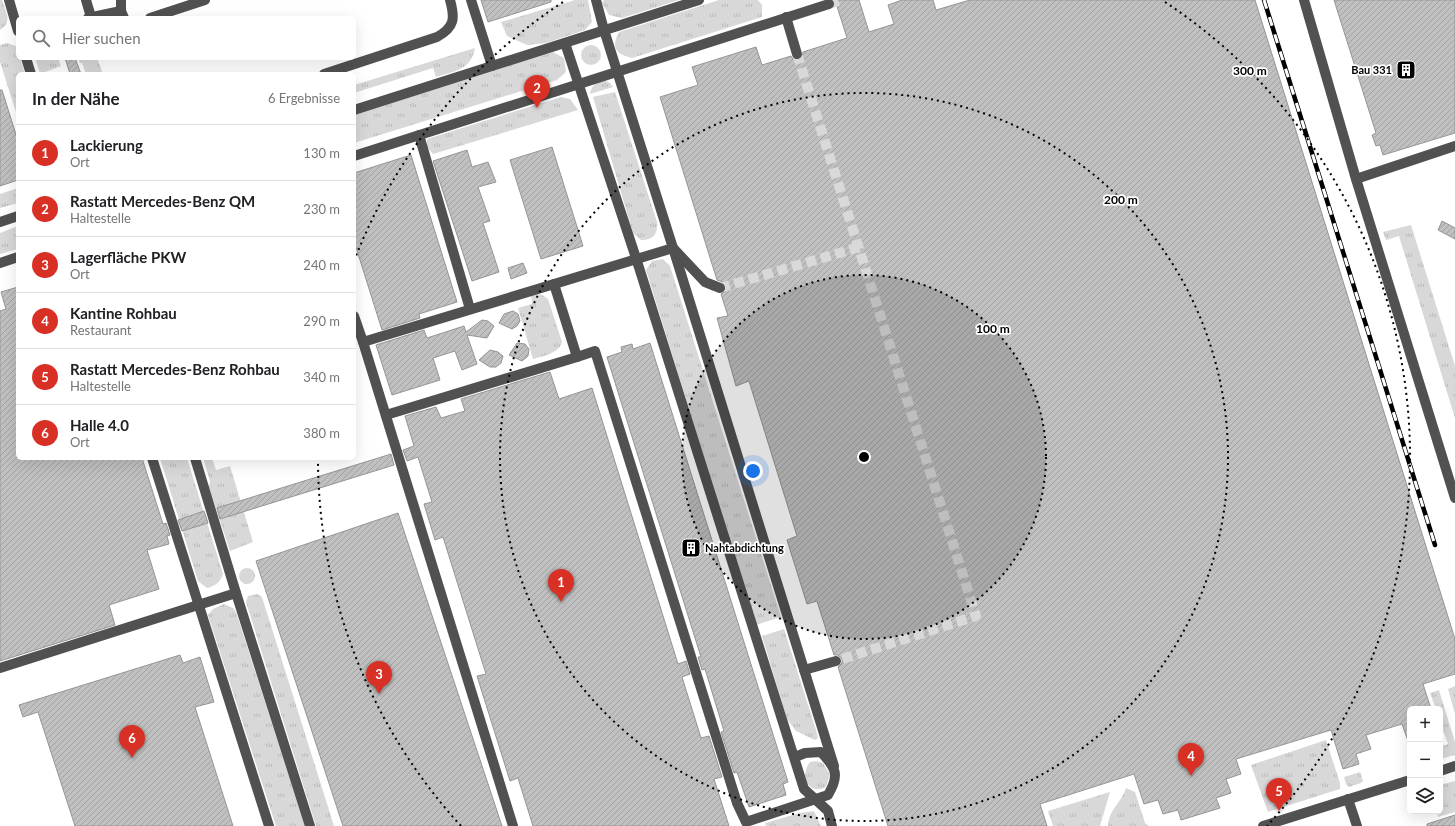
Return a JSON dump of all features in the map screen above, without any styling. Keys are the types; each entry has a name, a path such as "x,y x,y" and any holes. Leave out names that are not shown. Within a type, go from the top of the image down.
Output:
{"lane":[{"path":"8,0 16,25"},
{"path":"86,0 90,16"},
{"path":"112,16 123,15 121,0"},
{"path":"156,16 205,0"},
{"path":"330,72 438,38 446,32 452,24 454,12 450,0"},
{"path":"471,0 492,66"},
{"path":"386,415 595,351 737,803 746,822 828,796 836,782 834,766 617,72 596,0"},
{"path":"356,109 699,0"},
{"path":"1304,0 1356,179 1455,498"},
{"path":"356,155 829,4"},
{"path":"786,17 797,54"},
{"path":"565,43 636,258 804,789 818,800 828,811 832,826"},
{"path":"27,60 30,72"},
{"path":"419,135 470,309"},
{"path":"1356,179 1455,146"},
{"path":"0,222 16,217"},
{"path":"363,342 673,248"},
{"path":"673,248 705,282 720,288"},
{"path":"0,263 16,258"},
{"path":"554,284 577,356"},
{"path":"356,322 513,826"},
{"path":"153,460 270,826"},
{"path":"196,460 310,826"},
{"path":"0,668 236,593"},
{"path":"804,670 836,661"},
{"path":"795,757 806,753 821,752 834,766"},
{"path":"1443,770 1455,766"},
{"path":"1263,826 1407,781"},
{"path":"1348,799 1357,826"}],"green space":[{"path":"0,0 2,0 7,20 4,27 0,30"},
{"path":"575,0 588,0 592,22 585,30 546,43 527,45 507,36 501,22"},
{"path":"604,0 679,0 622,18 609,15 602,3"},
{"path":"719,0 758,0 762,5 762,17 632,58 618,52 616,49 615,42 619,32"},
{"path":"7,43 16,46 16,60 21,60 24,72 16,72 16,112 0,62 0,45"},
{"path":"591,45 598,48 601,55 598,62 591,65 584,62 581,55 584,48"},
{"path":"475,48 470,61 456,71 436,77 433,68 356,92 356,84"},
{"path":"553,52 564,58 566,72 557,80 356,142 356,114"},
{"path":"36,60 59,60 61,66 45,72 39,72"},
{"path":"79,60 98,60 102,72 85,72 82,63 80,63"},
{"path":"604,80 610,83 613,87 590,94 594,85"},
{"path":"615,92 657,222 656,233 649,239 645,240 641,240 633,233 593,97"},
{"path":"561,97 570,99 578,110 433,154 427,147 427,139"},
{"path":"16,189 16,204 0,208 0,194"},
{"path":"1411,225 1455,366 1455,418 1399,236 1386,240 1383,232"},
{"path":"16,227 16,250 0,254 0,233"},
{"path":"663,259 670,266 781,617 756,625 646,270 652,261"},
{"path":"537,294 548,299 562,342 558,349 533,359 518,308 532,304 531,295"},
{"path":"161,460 188,460 223,574 215,585 207,588 198,581"},
{"path":"204,460 213,460 216,470 230,466 253,542 230,551 209,487 210,481"},
{"path":"244,568 250,568 255,573 253,582 250,584 244,584 239,579 239,573"},
{"path":"257,594 262,597 334,826 316,826 246,602 248,596"},
{"path":"224,604 233,608 236,612 305,826 276,826 208,615 213,609"},
{"path":"784,629 816,730 818,738 815,740 796,731 787,719 762,636"},
{"path":"1455,686 1455,714 1448,689"},
{"path":"1439,690 1455,742 1455,755 1443,758 1443,746 1448,744 1443,730 1443,706 1435,706 1430,693"},
{"path":"1326,740 1340,783 1340,789 1268,812 1251,765"},
{"path":"816,761 823,763 830,774 826,787 820,789 810,787 805,778 805,773 810,762"},
{"path":"1360,772 1363,781 1349,787 1346,784 1344,777"},
{"path":"1455,781 1455,812 1438,817 1438,814 1443,814 1443,784"},
{"path":"1126,788 1135,792 1145,823 1149,826 1108,826 1113,810"},
{"path":"1110,792 1100,826 1053,826 1048,811"},
{"path":"814,811 821,826 766,826 765,823 800,813"}],"building":[{"path":"481,0 551,0 551,2 488,22"},
{"path":"835,0 859,0 869,32 894,24 888,5 902,0 933,0 936,10 970,0 1255,0 1455,639 1455,674 1423,684 1430,706 1407,706 1407,738 1402,724 1366,735 1371,749 1356,754 1359,764 1343,769 1331,730 1236,759 1241,774 1226,779 1231,793 1216,798 1220,808 1181,820 1178,810 1163,814 1158,800 1144,804 1134,774 1040,804 1047,826 888,826 838,667 842,663 842,659 838,655 834,655 817,601 807,604 787,540 797,536 749,381 736,386 717,318 728,316 721,294 726,291 726,287 723,282 717,280 660,97 698,85 692,67 756,47 762,65 791,56 793,59 798,60 802,58 803,52 847,38"},
{"name":"Bau 331","path":"1334,0 1455,0 1455,133 1383,155 1380,145 1376,146 1372,135 1376,133"},
{"path":"66,60 76,60 80,72 69,72"},
{"path":"0,90 2,90 16,135 16,181 0,186"},
{"path":"552,147 583,246 541,259 510,160"},
{"path":"467,150 472,167 488,162 496,182 478,187 490,221 483,223 499,272 472,281 433,161"},
{"path":"411,155 457,302 419,314 420,318 382,330 356,247 356,172"},
{"path":"1442,221 1455,228 1455,239 1438,230"},
{"path":"523,263 527,273 511,279 508,268"},
{"path":"16,288 16,460 143,460 163,524 166,523 170,535 167,536 169,544 147,550 159,589 109,605 115,625 0,661 0,311 6,309 1,292"},
{"path":"513,311 518,314 520,321 517,326 512,329 499,323 504,314"},
{"path":"482,320 488,321 494,326 487,338 467,335 477,364 462,370 455,351 433,358 440,380 392,395 376,345 424,330 427,338 464,326 466,332"},
{"path":"517,343 525,344 529,349 528,356 522,361 509,355"},
{"name":"Nahtabdichtung","path":"650,343 788,782 783,784 786,795 749,807 737,772 734,773 721,732 724,731 705,669 702,670 698,657 701,657 607,357 622,352 621,347 632,344 633,349"},
{"path":"490,350 498,352 503,356 501,363 496,367 490,367 479,360"},
{"path":"550,372 559,399 592,388 678,664 686,661 690,674 682,677 701,738 709,736 722,777 714,779 729,826 533,826 518,778 510,781 477,676 486,674 443,537 435,540 424,504 432,502 418,457 407,461 403,450 414,446 405,416 436,407 441,418 465,411 461,399"},
{"path":"391,454 394,465 220,519 217,508"},
{"path":"204,511 208,523 182,531 178,520"},
{"path":"398,513 502,826 343,826 256,561"},
{"path":"180,655 183,663 200,657 214,702 195,707 233,826 75,826 38,712 23,717 19,705"},
{"path":"1455,815 1455,826 1427,826 1427,824"}],"tunnel":[{"path":"829,4 842,0"},
{"path":"797,54 976,616 836,661"},
{"path":"720,288 860,247"}],"railway":[{"path":"1264,0 1435,545"}],"place":[{"name":"Bau 331","path":"1406,70"},
{"name":"Rastatt Mercedes-Benz QM","path":"537,108"},
{"name":"Nahtabdichtung","path":"691,548"},
{"name":"Lackierung","path":"561,602"},
{"name":"Lagerfläche PKW","path":"379,694"},
{"name":"Halle 4.0","path":"132,758"},
{"name":"Kantine Rohbau","path":"1191,776"},
{"name":"Rastatt Mercedes-Benz Rohbau","path":"1279,811"}]}
